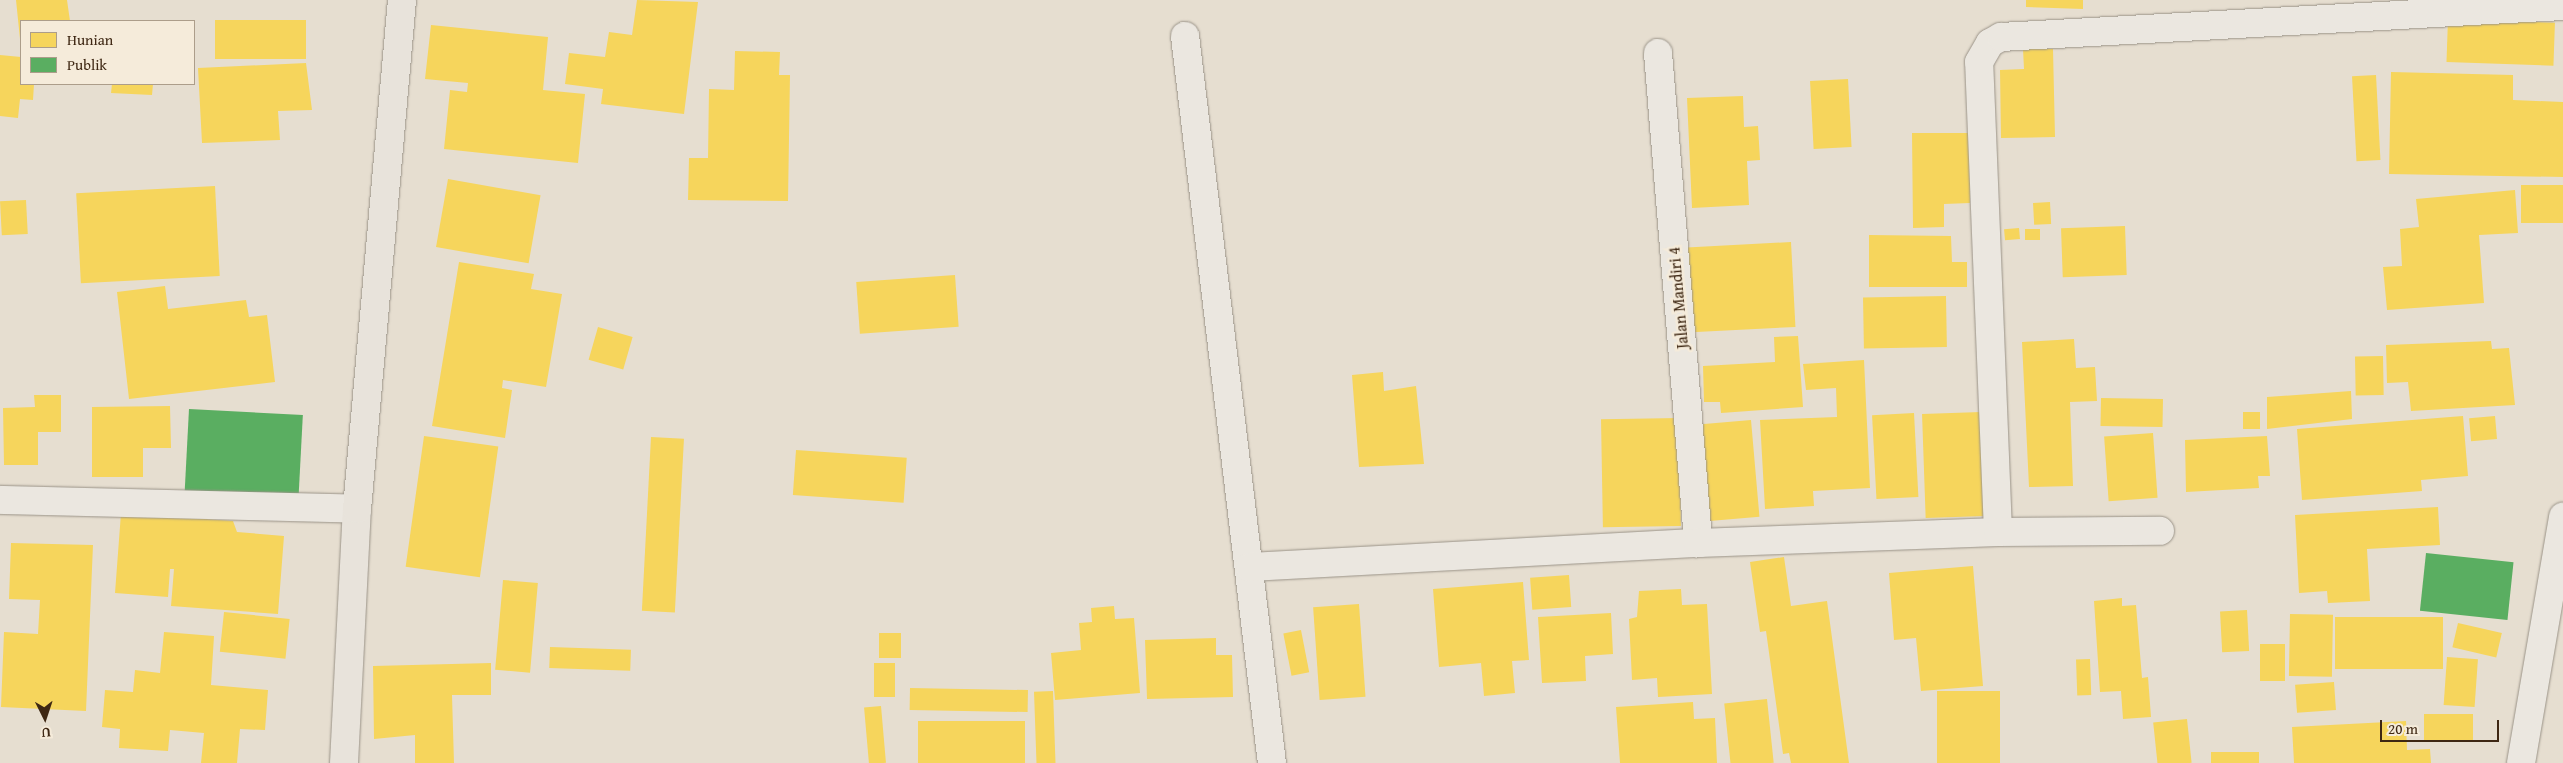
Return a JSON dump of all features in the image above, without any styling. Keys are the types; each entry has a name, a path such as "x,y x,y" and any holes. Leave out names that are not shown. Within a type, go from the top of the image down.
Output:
{"main road":[{"path":"344,763 357,508 402,0"}],"street":[{"path":"1998,532 1979,62 1990,43 2001,37 2563,6"},
{"path":"1185,36 1272,763"},
{"name":"Jalan Mandiri 4","path":"1658,53 1698,543"},
{"path":"0,500 357,508"},
{"path":"2521,763 2563,517"},
{"path":"1250,567 1698,543 1998,532 2160,531"}],"building: Hunian":[{"path":"16,0 67,0 70,20 20,20 20,39"},
{"path":"637,0 698,2 684,114 601,104 603,89 565,84 569,53 605,57 609,32 632,35"},
{"path":"2026,0 2083,0 2083,9 2026,7"},
{"path":"2448,19 2555,23 2553,66 2446,62"},
{"path":"215,20 306,20 306,59 215,59"},
{"path":"431,25 548,37 543,90 585,94 578,163 444,149 450,90 467,92 468,83 425,79"},
{"path":"2023,49 2053,49 2055,137 2001,138 2000,70 2024,69"},
{"path":"735,51 780,52 779,75 790,75 788,201 688,200 689,158 708,158 709,89 734,90"},
{"path":"0,55 20,57 20,85 34,85 33,100 20,99 18,118 0,116"},
{"path":"306,63 312,110 278,111 280,140 202,143 198,68"},
{"path":"2391,72 2513,75 2513,100 2563,102 2563,177 2389,174"},
{"path":"2376,75 2380,160 2356,161 2352,76"},
{"path":"1848,79 1852,147 1814,149 1810,81"},
{"path":"112,85 153,85 152,95 111,93"},
{"path":"1743,96 1744,127 1758,126 1760,160 1747,161 1749,205 1692,208 1687,98"},
{"path":"1912,133 1970,133 1970,203 1944,204 1944,227 1913,228"},
{"path":"448,179 541,195 529,263 436,247"},
{"path":"2521,185 2563,185 2563,223 2521,223"},
{"path":"215,186 220,276 81,283 76,193"},
{"path":"2515,190 2518,233 2479,235 2484,303 2387,310 2383,267 2402,266 2400,229 2419,227 2416,199"},
{"path":"26,200 28,234 2,235 0,201"},
{"path":"2050,202 2051,224 2034,225 2033,203"},
{"path":"2125,226 2127,275 2063,277 2061,228"},
{"path":"2019,228 2020,239 2005,240 2004,229"},
{"path":"2025,229 2040,229 2040,240 2025,240"},
{"path":"1869,235 1951,236 1952,262 1967,262 1967,287 1869,287"},
{"path":"1791,242 1795,327 1687,333 1682,248"},
{"path":"459,262 534,274 531,289 562,294 546,387 503,380 502,388 512,390 505,438 432,426"},
{"path":"955,275 959,327 860,334 856,282"},
{"path":"165,286 168,309 246,300 249,317 267,315 275,382 129,399 117,292"},
{"path":"1946,296 1947,347 1864,348 1863,297"},
{"path":"598,327 633,337 623,370 589,360"},
{"path":"1798,336 1803,407 1721,413 1720,402 1704,402 1703,366 1775,362 1774,337"},
{"path":"2074,339 2076,368 2095,367 2097,401 2070,402 2073,486 2029,487 2022,342"},
{"path":"2491,341 2492,349 2509,348 2515,405 2411,411 2408,382 2387,383 2386,345"},
{"path":"2355,356 2383,356 2384,395 2356,395"},
{"path":"1864,360 1870,488 1813,491 1814,506 1765,509 1760,420 1837,417 1836,388 1806,390 1803,364"},
{"path":"1383,372 1384,391 1416,386 1424,464 1359,467 1352,375"},
{"path":"2351,391 2352,419 2267,429 2267,397"},
{"path":"34,395 61,395 61,432 38,432 38,465 4,465 3,408 35,407"},
{"path":"2101,398 2163,399 2163,427 2101,426"},
{"path":"170,406 171,448 143,448 143,477 92,477 92,407"},
{"path":"1981,412 1985,516 1926,518 1922,414"},
{"path":"2243,412 2260,412 2260,429 2243,429"},
{"path":"1914,413 1918,497 1876,499 1872,415"},
{"path":"2463,416 2468,476 2421,480 2422,491 2302,500 2297,429"},
{"path":"2495,416 2497,439 2471,441 2469,418"},
{"path":"1679,418 1681,526 1603,527 1601,419"},
{"path":"1751,420 1759,517 1710,521 1701,424"},
{"path":"2153,433 2158,498 2109,501 2104,436"},
{"path":"424,436 498,446 480,577 406,567"},
{"path":"2267,436 2270,476 2258,476 2259,488 2186,492 2185,440"},
{"path":"651,437 684,439 675,612 642,611"},
{"path":"796,450 907,458 904,503 793,495"},
{"path":"2438,507 2440,545 2367,549 2370,601 2328,603 2327,591 2299,593 2295,515"},
{"path":"121,513 233,521 237,532 284,536 278,614 171,606 174,569 170,569 168,597 115,593"},
{"path":"11,543 93,545 86,711 1,707 4,632 38,634 40,600 9,599"},
{"path":"1784,557 1791,606 1827,601 1849,763 1791,763 1789,753 1783,754 1766,631 1760,632 1750,562"},
{"path":"1973,566 1983,686 1921,691 1916,638 1894,640 1889,573"},
{"path":"1569,575 1571,607 1532,610 1530,578"},
{"path":"503,580 538,583 530,673 495,670"},
{"path":"1523,582 1529,660 1512,661 1515,693 1484,696 1481,663 1439,667 1433,589"},
{"path":"1681,589 1682,605 1707,604 1712,694 1658,697 1657,678 1632,680 1629,619 1637,617 1639,591"},
{"path":"2122,598 2122,606 2136,605 2142,678 2148,677 2151,717 2123,719 2121,691 2100,692 2094,601"},
{"path":"1359,604 1365,697 1320,700 1313,607"},
{"path":"1114,606 1115,619 1134,618 1140,693 1055,700 1051,653 1081,650 1079,623 1092,622 1091,608"},
{"path":"2247,610 2249,651 2222,652 2220,611"},
{"path":"224,612 290,619 285,659 220,652"},
{"path":"1611,613 1613,654 1585,656 1586,681 1542,683 1538,617"},
{"path":"2290,614 2333,615 2332,677 2289,676"},
{"path":"2335,617 2443,617 2443,669 2335,669"},
{"path":"2458,623 2502,633 2496,657 2452,647"},
{"path":"1301,630 1309,672 1292,676 1283,633"},
{"path":"164,632 214,636 211,685 268,690 265,730 240,729 237,763 201,763 204,733 170,730 168,751 119,748 120,729 102,727 105,690 133,692 135,670 160,673"},
{"path":"879,633 901,633 901,658 879,658"},
{"path":"1216,638 1216,655 1232,655 1233,697 1147,699 1145,640"},
{"path":"2260,644 2285,644 2285,681 2260,681"},
{"path":"550,647 631,650 630,671 549,668"},
{"path":"2447,657 2478,659 2475,707 2444,705"},
{"path":"2076,659 2090,659 2091,695 2077,695"},
{"path":"491,663 491,695 452,695 454,763 415,763 415,735 374,739 373,666"},
{"path":"874,663 895,663 895,697 874,697"},
{"path":"2334,682 2336,710 2297,713 2295,685"},
{"path":"910,688 1028,690 1028,712 910,710"},
{"path":"1053,691 1056,763 1037,763 1034,692"},
{"path":"1937,691 2000,691 2000,763 1937,763"},
{"path":"1767,699 1774,763 1730,763 1724,703"},
{"path":"1693,702 1694,719 1715,718 1717,763 1620,763 1616,707"},
{"path":"881,706 886,763 869,763 864,707"},
{"path":"2424,714 2473,714 2473,741 2424,741"},
{"path":"2187,719 2192,763 2157,763 2153,723"},
{"path":"918,721 1025,721 1025,763 918,763"},
{"path":"2406,721 2407,750 2430,749 2431,763 2294,763 2292,727"},
{"path":"2211,752 2259,752 2259,763 2211,763"}],"building: Publik":[{"path":"189,409 303,415 298,504 184,498"},
{"path":"2426,553 2514,562 2507,620 2420,611"}]}
